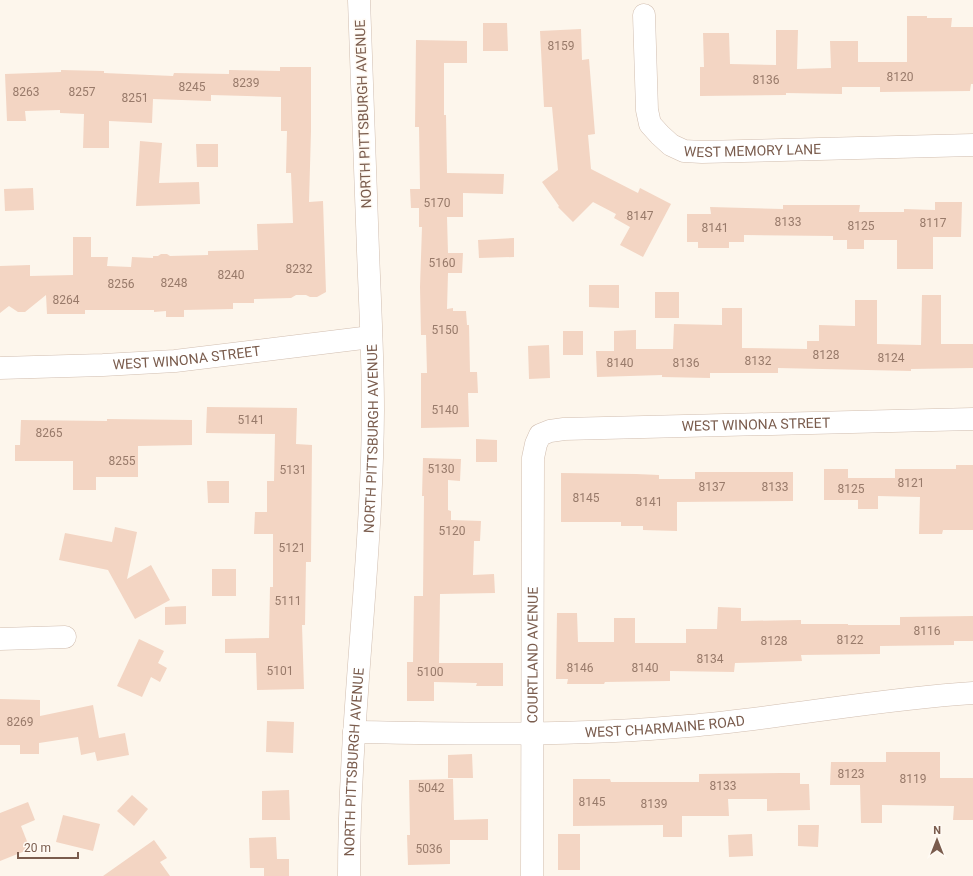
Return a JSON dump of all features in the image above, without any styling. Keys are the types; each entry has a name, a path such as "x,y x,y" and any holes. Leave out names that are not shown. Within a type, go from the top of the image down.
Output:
{"street":[{"name":"NORTH PITTSBURGH AVENUE","path":"349,876 350,795 366,578 371,491 373,409 359,0"},
{"name":"WEST MEMORY LANE","path":"644,15 647,110 650,124 671,145 684,150 702,152 973,145"},
{"name":"WEST WINONA STREET","path":"0,368 175,361 371,337"},
{"name":"WEST WINONA STREET","path":"540,435 550,431 564,429 973,419"},
{"name":"COURTLAND AVENUE","path":"532,876 533,458 536,444 540,435"},
{"path":"0,639 65,637"},
{"name":"WEST CHARMAINE ROAD","path":"354,732 533,734 620,732 763,718 894,700 973,693"}],"building":[{"path":"907,16 952,18 951,27 973,27 973,84 971,84 970,91 880,92 880,87 842,87 842,94 786,93 786,95 700,96 700,67 704,67 703,33 729,33 730,64 776,65 776,30 798,30 797,69 831,68 830,41 858,41 858,62 907,62"},
{"path":"483,23 507,23 508,51 483,51"},
{"path":"581,29 582,60 589,59 595,134 588,135 591,169 638,193 640,188 671,204 643,257 620,245 630,227 614,218 616,214 593,202 573,222 558,207 559,206 542,182 558,170 552,107 544,107 540,31"},
{"path":"416,40 467,41 467,63 444,63 444,115 446,115 447,173 504,174 503,194 463,193 463,217 447,217 448,253 463,253 462,273 448,273 447,309 453,308 453,311 466,311 467,325 469,325 470,372 477,372 478,393 468,393 469,427 421,428 421,373 427,373 426,335 421,335 420,287 422,227 419,227 419,208 411,208 410,189 420,189 419,127 415,127"},
{"path":"280,67 311,67 309,202 323,201 326,292 317,297 296,295 291,298 254,299 254,303 233,303 233,309 184,310 184,317 166,317 166,311 154,312 154,310 85,310 85,314 47,314 46,295 25,312 18,312 9,306 0,313 0,266 30,265 30,276 73,275 73,237 91,237 91,257 108,257 107,266 131,267 132,257 153,258 153,256 158,256 161,254 167,254 170,256 208,255 208,251 258,250 257,224 293,223 291,173 286,173 287,131 281,131 281,97 211,95 211,101 153,99 152,123 109,121 109,148 83,148 84,114 60,113 60,110 25,111 26,121 7,121 5,74 61,72 61,70 104,71 104,73 173,76 174,73 229,74 229,70 280,71"},
{"path":"140,141 162,143 159,183 199,182 200,204 136,206"},
{"path":"196,144 218,144 218,167 197,167"},
{"path":"33,188 34,210 5,211 4,189"},
{"path":"935,202 962,202 961,237 933,237 933,269 897,269 897,240 864,240 864,249 847,249 847,240 833,240 833,236 744,235 744,242 729,242 729,248 698,248 698,242 687,242 687,214 711,214 710,207 783,209 783,205 860,205 859,212 904,212 904,209 935,210"},
{"path":"514,238 514,257 479,258 478,240"},
{"path":"589,285 619,285 619,308 589,307"},
{"path":"655,292 679,292 679,318 655,318"},
{"path":"922,295 941,295 941,344 973,344 973,368 911,369 911,371 778,368 778,373 710,373 710,378 662,377 662,375 597,377 596,351 614,351 614,331 636,330 636,349 673,349 674,324 722,325 722,308 742,308 742,348 807,349 807,341 819,341 819,325 855,326 855,300 877,300 877,344 921,345"},
{"path":"563,331 583,331 583,355 563,355"},
{"path":"549,345 550,378 529,379 528,346"},
{"path":"207,407 297,408 296,444 312,445 311,562 306,562 305,625 302,625 304,689 257,690 256,653 225,653 225,639 269,638 270,587 273,587 273,534 254,534 255,512 267,512 267,481 274,481 275,434 206,433"},
{"path":"107,419 192,420 192,445 138,446 138,477 96,477 96,490 73,490 73,461 15,461 15,445 20,445 21,420 107,421"},
{"path":"476,439 497,440 497,462 476,462"},
{"path":"423,458 461,459 460,481 448,480 448,510 451,511 451,520 481,521 480,541 474,541 473,575 494,574 495,593 440,594 439,663 503,663 503,686 476,686 477,683 434,682 434,701 407,701 407,662 413,662 414,596 423,596"},
{"path":"956,465 973,465 973,530 943,530 942,534 919,534 920,497 878,496 878,509 858,509 858,500 824,500 824,469 848,469 848,478 895,478 895,469 956,469"},
{"path":"695,472 793,472 793,501 677,502 677,531 643,530 643,526 621,526 621,522 561,522 561,473 659,475 659,479 695,479"},
{"path":"207,481 229,481 229,503 208,503"},
{"path":"115,527 137,532 127,579 151,565 170,600 135,619 108,570 59,560 65,533 112,542"},
{"path":"212,569 236,569 236,596 212,596"},
{"path":"186,606 186,624 165,625 165,607"},
{"path":"718,607 741,608 741,621 801,620 801,624 900,625 900,617 973,616 973,641 954,641 954,645 880,646 880,654 801,655 802,661 735,663 734,672 670,671 670,681 567,684 568,679 556,679 557,613 577,613 578,642 614,642 614,618 635,618 635,643 686,643 686,629 717,629"},
{"path":"139,639 164,651 158,663 167,668 160,682 151,677 142,697 117,686"},
{"path":"0,699 40,700 40,716 93,705 99,738 125,733 129,755 97,761 95,752 81,755 78,737 39,743 39,754 20,754 20,745 0,745"},
{"path":"267,721 294,722 293,753 266,752"},
{"path":"886,752 940,752 940,778 973,778 973,820 953,820 954,806 882,805 882,823 861,823 860,785 830,785 831,762 886,762"},
{"path":"472,754 473,778 448,778 448,755"},
{"path":"800,773 800,784 809,784 810,810 767,811 767,799 728,799 729,816 682,816 682,837 663,837 663,825 573,826 573,779 610,779 611,782 699,782 699,774"},
{"path":"453,779 454,820 488,819 488,840 450,840 450,864 408,865 407,835 410,835 409,780"},
{"path":"289,790 290,820 262,820 262,791"},
{"path":"132,795 148,809 134,826 117,811"},
{"path":"28,802 35,820 21,826 30,849 0,861 0,813"},
{"path":"63,815 100,824 93,851 56,842"},
{"path":"798,825 819,825 818,847 798,846"},
{"path":"558,834 580,834 580,870 558,870"},
{"path":"752,834 753,856 729,857 728,835"},
{"path":"276,837 277,859 289,859 289,876 264,876 264,868 250,868 249,838"},
{"path":"154,840 167,858 160,862 170,876 103,876"}]}
